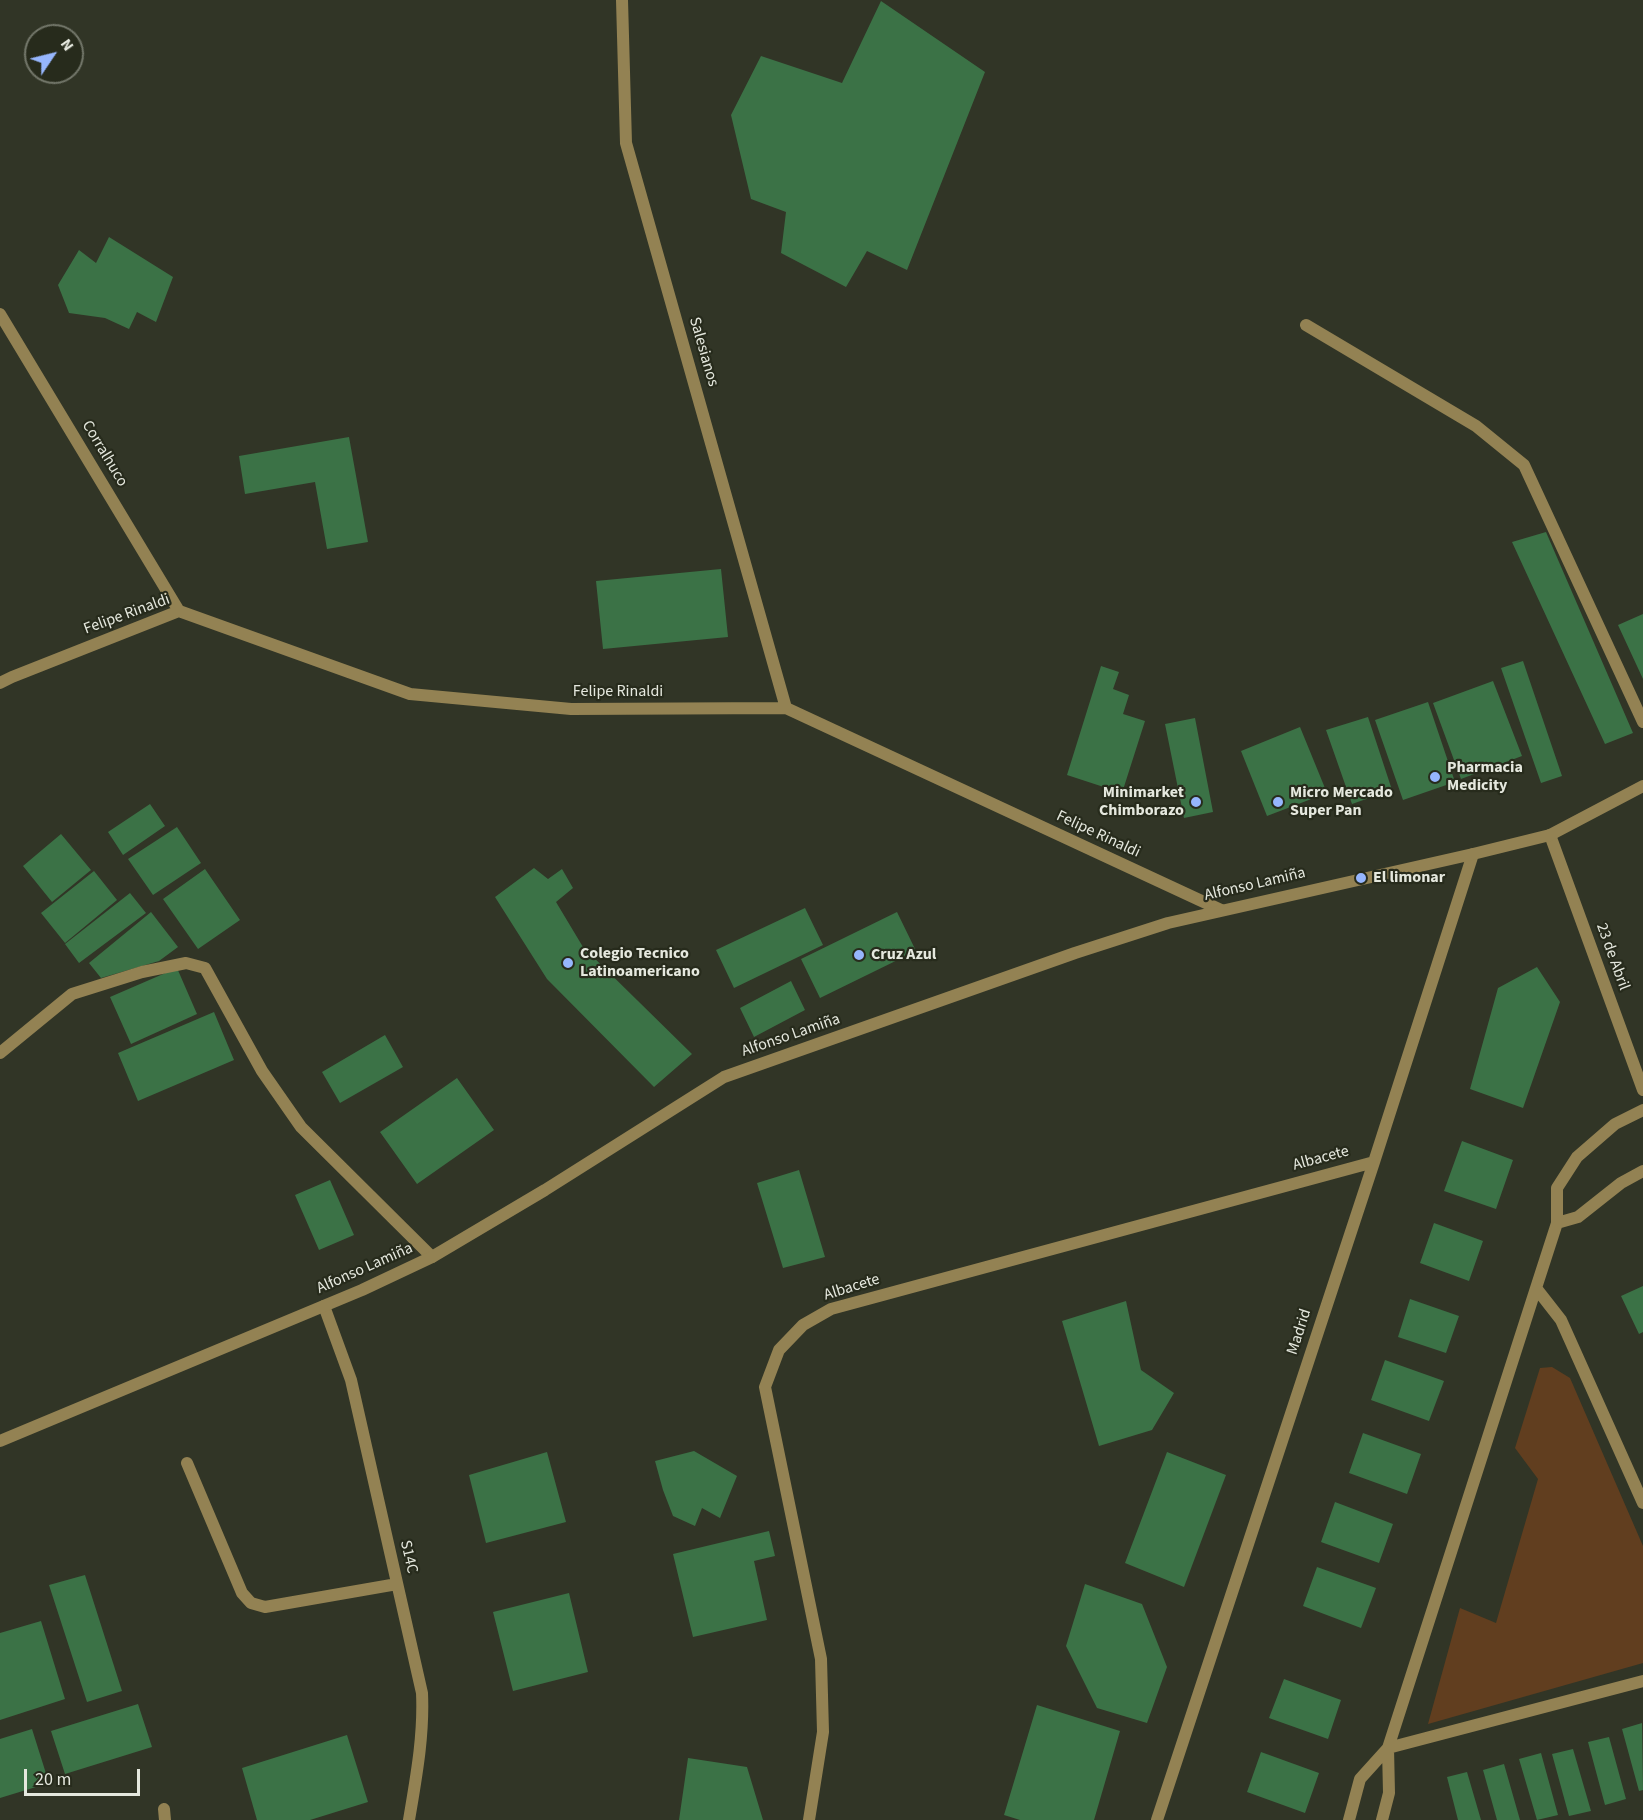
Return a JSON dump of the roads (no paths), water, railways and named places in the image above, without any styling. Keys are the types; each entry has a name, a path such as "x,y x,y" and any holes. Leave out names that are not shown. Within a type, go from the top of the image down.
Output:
{"street":[{"name":"Salesianos","path":"622,0 626,142 786,708"},
{"name":"Corralhuco","path":"0,314 179,611"},
{"path":"1306,325 1476,426 1524,465 1643,722"},
{"name":"Felipe Rinaldi","path":"0,683 12,676 179,611 410,694 571,709 786,708 1221,910"},
{"name":"Alfonso Lamiña","path":"0,1441 324,1305 432,1257 545,1191 724,1077 1076,953 1168,923 1550,835 1643,786"},
{"name":"23 de Abril","path":"1550,835 1643,1090"},
{"name":"Madrid","path":"1157,1820 1473,854"},
{"path":"0,1053 72,994 142,972 186,963 206,968 261,1071 301,1127 432,1257"},
{"path":"1382,1820 1389,1793 1388,1748 1557,1224 1557,1188 1577,1157 1615,1124 1643,1110"},
{"name":"Albacete","path":"809,1820 823,1732 820,1659 765,1388 779,1350 803,1326 831,1309 1374,1162"},
{"path":"1557,1224 1578,1217 1621,1183 1643,1171"},
{"path":"1536,1288 1561,1320 1643,1503"},
{"name":"S14C","path":"324,1305 351,1380 422,1693 423,1719 409,1820"},
{"path":"187,1463 242,1593 251,1603 265,1607 397,1584"},
{"path":"1349,1820 1360,1779 1388,1748 1643,1681"}],"place":[{"name":"Pharmacia Medicity","path":"1435,777"},
{"name":"Minimarket Chimborazo","path":"1196,802"},
{"name":"Micro Mercado Super Pan","path":"1278,802"},
{"name":"El limonar","path":"1361,878"},
{"name":"Cruz Azul","path":"859,955"},
{"name":"Colegio Tecnico Latinoamericano","path":"568,963"}]}
